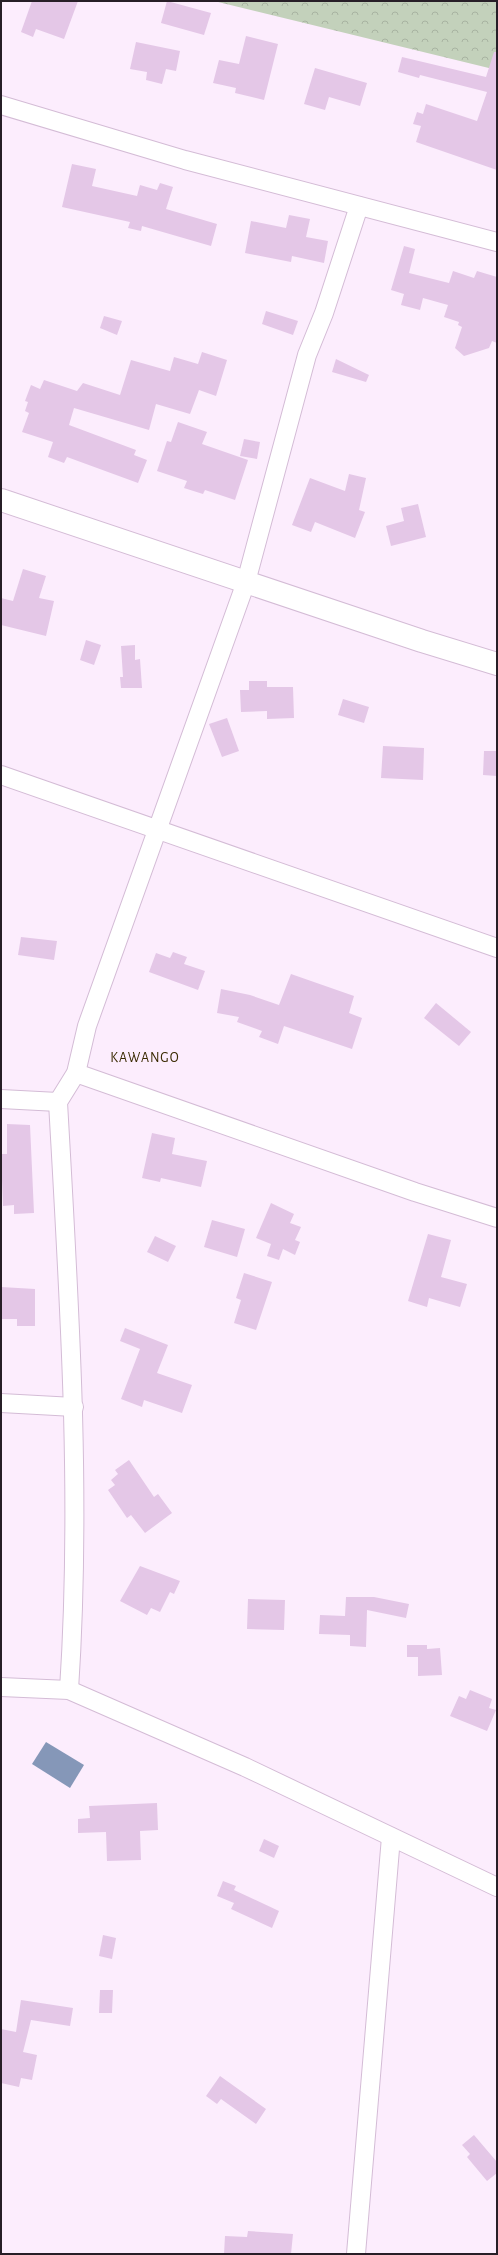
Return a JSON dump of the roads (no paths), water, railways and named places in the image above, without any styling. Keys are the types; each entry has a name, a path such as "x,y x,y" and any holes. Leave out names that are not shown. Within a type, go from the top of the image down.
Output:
{"street":[{"path":"1,105 185,160 497,242"},
{"path":"69,1690 74,1614 74,1407 58,1102 76,1073 87,1026 156,829 246,582 307,355 324,313 359,206"},
{"path":"1,500 422,641 497,664"},
{"path":"1,775 497,948"},
{"path":"76,1073 422,1195 497,1218"},
{"path":"1,1099 58,1102"},
{"path":"1,1403 74,1407"},
{"path":"1,1687 69,1690 245,1768 497,1887"},
{"path":"356,2254 391,1837"}],"water":[{"path":"46,1742 84,1765 70,1788 32,1764"}],"district":[{"name":"KAWANGO","path":"145,1057"}]}
